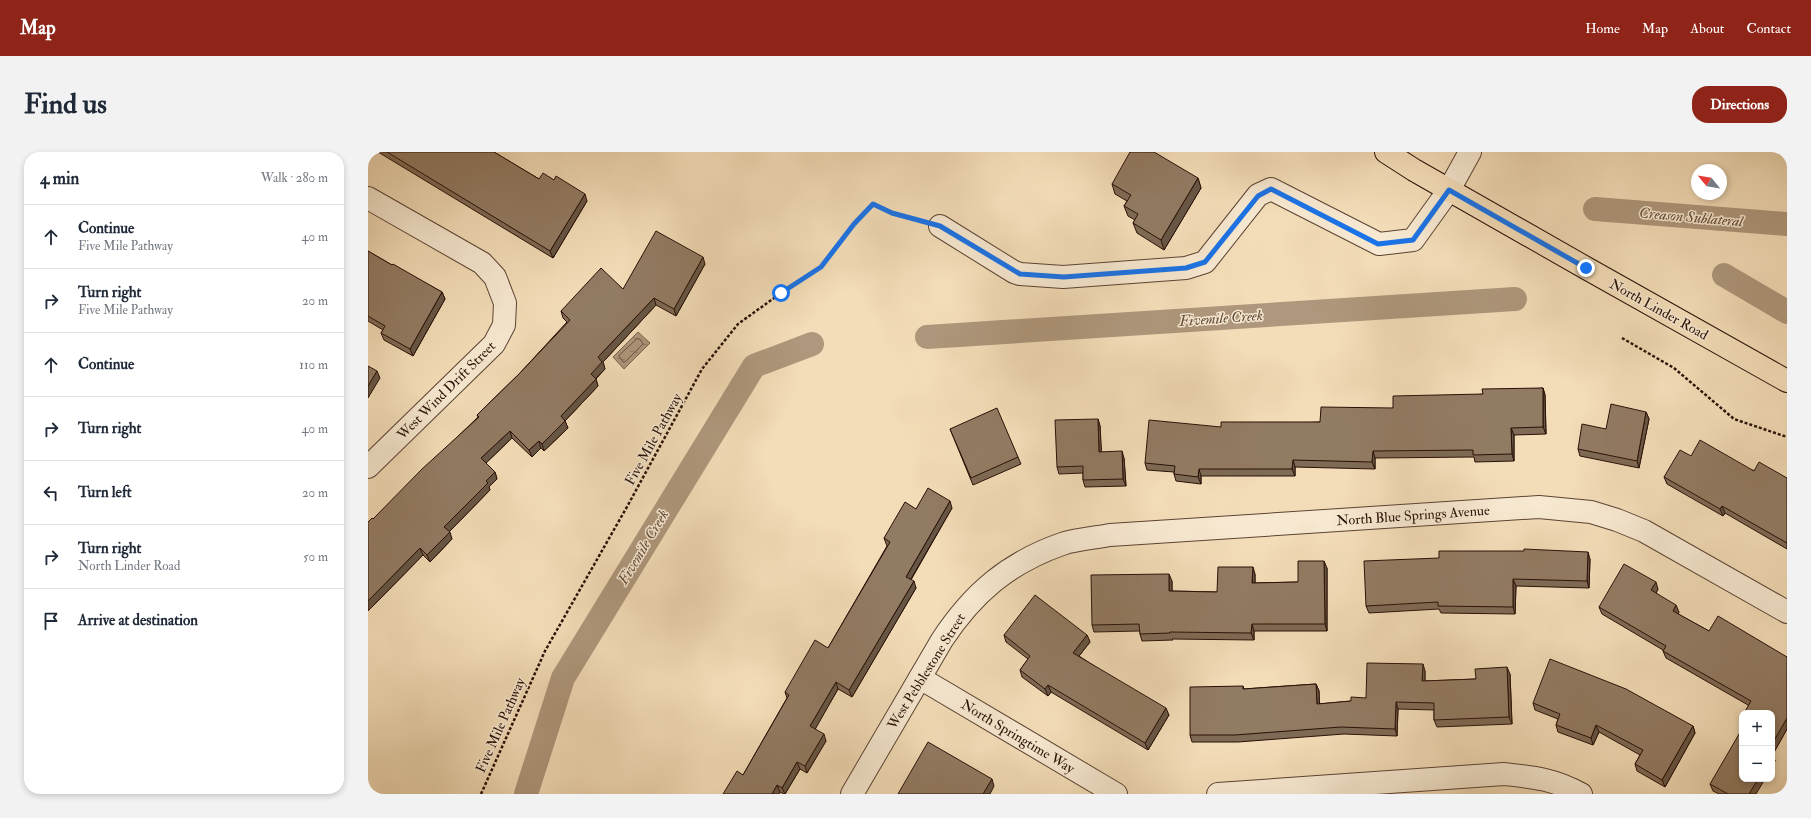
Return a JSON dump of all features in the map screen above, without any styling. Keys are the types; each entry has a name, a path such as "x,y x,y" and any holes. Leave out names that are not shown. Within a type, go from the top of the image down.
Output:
{"main road":[{"name":"North Linder Road","path":"1386,152 1449,190 1787,381"}],"street":[{"path":"940,226 1014,272 1020,274 1064,277 1186,268 1205,262 1258,196 1271,189 1378,244 1413,240 1449,190 1470,152"},
{"name":"West Wind Drift Street","path":"368,198 482,263 494,276 505,302 504,325 494,344 368,467"},
{"name":"North Blue Springs Avenue","path":"1019,563 1063,544 1110,535 1540,507 1591,512 1644,531 1787,612"},
{"name":"West Pebblestone Street","path":"852,794 957,617 996,578 1019,563"},
{"name":"North Springtime Way","path":"920,678 1116,794"},
{"path":"1218,794 1504,774 1544,778 1581,794"}],"path":[{"name":"Five Mile Pathway","path":"481,794 545,651 628,505 702,369 738,324 781,293 821,267 854,224 873,204 892,213 940,226"},
{"path":"1622,338 1674,368 1734,419 1787,437"}],"water":[{"path":"638,332 650,343 624,369 613,357"}],"building":[{"path":"387,152 494,152 539,179 543,173 554,180 556,176 585,194 550,251"},
{"path":"1130,152 1154,152 1198,178 1161,240 1133,223 1138,214 1124,206 1131,195 1112,184"},
{"path":"656,231 703,257 674,309 654,298 598,357 602,362 591,374 596,379 561,416 565,421 542,444 539,441 529,450 510,431 481,458 495,472 486,481 488,483 444,527 450,532 427,555 420,548 368,601 368,522 372,518 373,519 422,469 479,417 477,415 519,374 570,320 561,311 601,268 623,289"},
{"path":"368,251 442,292 410,349 381,333 385,326 368,316"},
{"path":"368,366 377,371 368,386"},
{"path":"1543,388 1543,427 1511,428 1512,454 1473,455 1473,450 1373,451 1372,462 1293,460 1292,469 1199,469 1198,477 1174,474 1175,466 1145,463 1149,420 1221,427 1221,422 1320,422 1321,407 1393,408 1393,396 1483,394 1482,389"},
{"path":"1611,404 1646,412 1637,461 1578,449 1582,424 1606,429"},
{"path":"997,408 1018,457 971,478 950,429"},
{"path":"1098,419 1099,452 1122,451 1123,479 1083,480 1083,466 1057,467 1055,420"},
{"path":"1700,440 1754,471 1759,462 1787,478 1787,543 1722,506 1720,509 1664,477 1680,450 1691,456"},
{"path":"928,488 950,501 906,577 914,581 849,690 836,682 810,726 824,734 805,766 797,762 782,788 777,785 772,794 723,794 737,771 743,775 789,695 785,692 815,640 828,648 890,542 884,538 905,502 916,509"},
{"path":"1524,549 1588,552 1587,581 1513,579 1513,607 1438,606 1438,602 1366,606 1364,561 1439,558 1439,551 1524,551"},
{"path":"1298,561 1324,561 1325,624 1252,624 1251,633 1170,632 1140,634 1139,624 1092,625 1091,575 1169,574 1169,591 1217,592 1218,567 1253,567 1252,583 1298,582"},
{"path":"1624,564 1656,582 1651,590 1676,605 1673,611 1709,631 1718,616 1787,657 1787,718 1775,739 1775,710 1746,710 1751,701 1663,651 1666,646 1599,607"},
{"path":"1035,595 1087,635 1073,653 1166,708 1145,743 1048,685 1045,689 1020,670 1030,656 1004,635"},
{"path":"1550,659 1626,689 1693,726 1662,780 1635,764 1643,750 1596,725 1591,738 1556,725 1560,714 1533,703"},
{"path":"1367,663 1423,664 1422,681 1476,679 1475,669 1507,667 1509,717 1434,720 1434,703 1396,702 1395,729 1341,727 1235,735 1190,735 1190,687 1243,686 1243,689 1316,684 1317,704 1351,701 1351,697 1366,698"},
{"path":"1739,734 1739,782 1756,782 1749,794 1728,794 1710,784"},
{"path":"928,742 992,779 983,794 898,794"}],"waterway":[{"name":"Creason Sublateral","path":"1595,209 1787,224"},
{"name":"Fivemile Creek","path":"1724,275 1787,312"},
{"name":"Fivemile Creek","path":"927,337 1515,299"},
{"name":"Fivemile Creek","path":"526,794 563,678 754,366 812,344"}],"route":[{"path":"781,293 821,267 854,224 873,204 892,213 940,226 1014,272 1020,274 1064,277 1186,268 1205,262 1230,228 1258,196 1271,189 1378,244 1413,240 1449,190 1586,268"}]}
